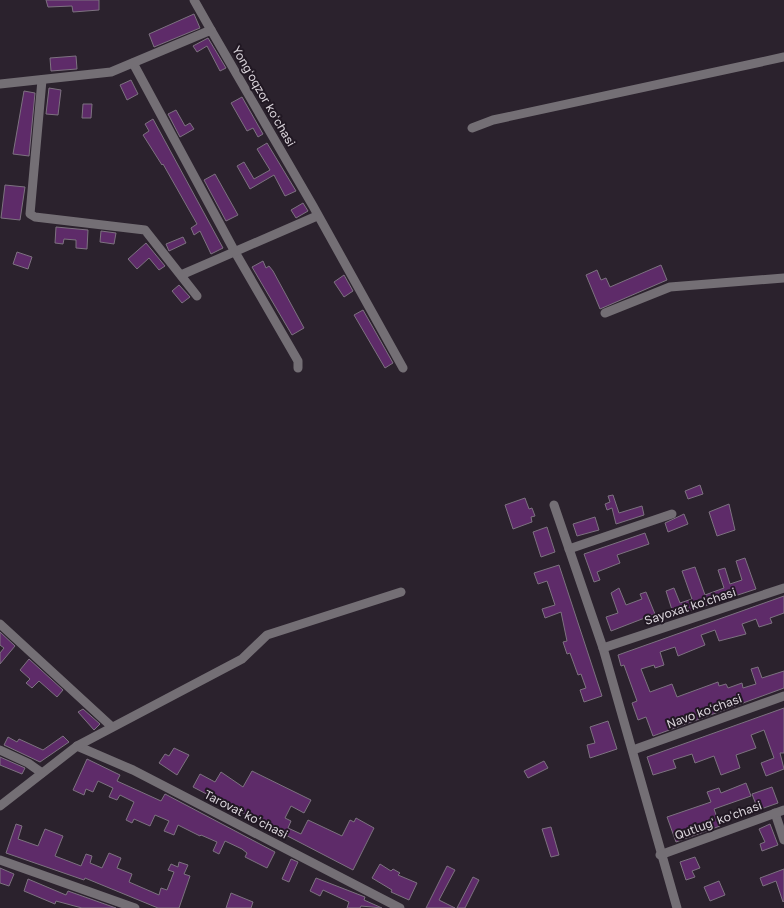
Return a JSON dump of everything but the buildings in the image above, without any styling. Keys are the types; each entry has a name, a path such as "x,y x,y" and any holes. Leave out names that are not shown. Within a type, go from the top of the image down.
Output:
{"street":[{"name":"Yongʻoqzor koʻchasi","path":"194,0 314,206 317,216 403,368"},
{"path":"0,84 111,72 211,30"},
{"path":"472,128 493,120 784,57"},
{"path":"133,63 235,252 298,361 298,368"},
{"path":"42,80 30,214 35,217 145,230 197,296"},
{"path":"181,275 317,216"},
{"path":"604,313 670,287 784,278"},
{"path":"554,505 603,648 633,750 660,855 677,908"},
{"path":"569,549 672,514"},
{"name":"Sayoxat koʻchasi","path":"603,648 784,588"},
{"path":"0,806 77,746 242,659 267,635 401,592"},
{"path":"0,624 112,727"},
{"name":"Navo koʻchasi","path":"633,750 784,696"},
{"name":"Tarovat koʻchasi","path":"77,746 134,770 400,908"},
{"path":"0,750 28,763 42,773"},
{"name":"Qutlugʻ koʻchasi","path":"660,855 784,810"},
{"path":"775,813 784,840"},
{"path":"0,860 135,908"}]}
